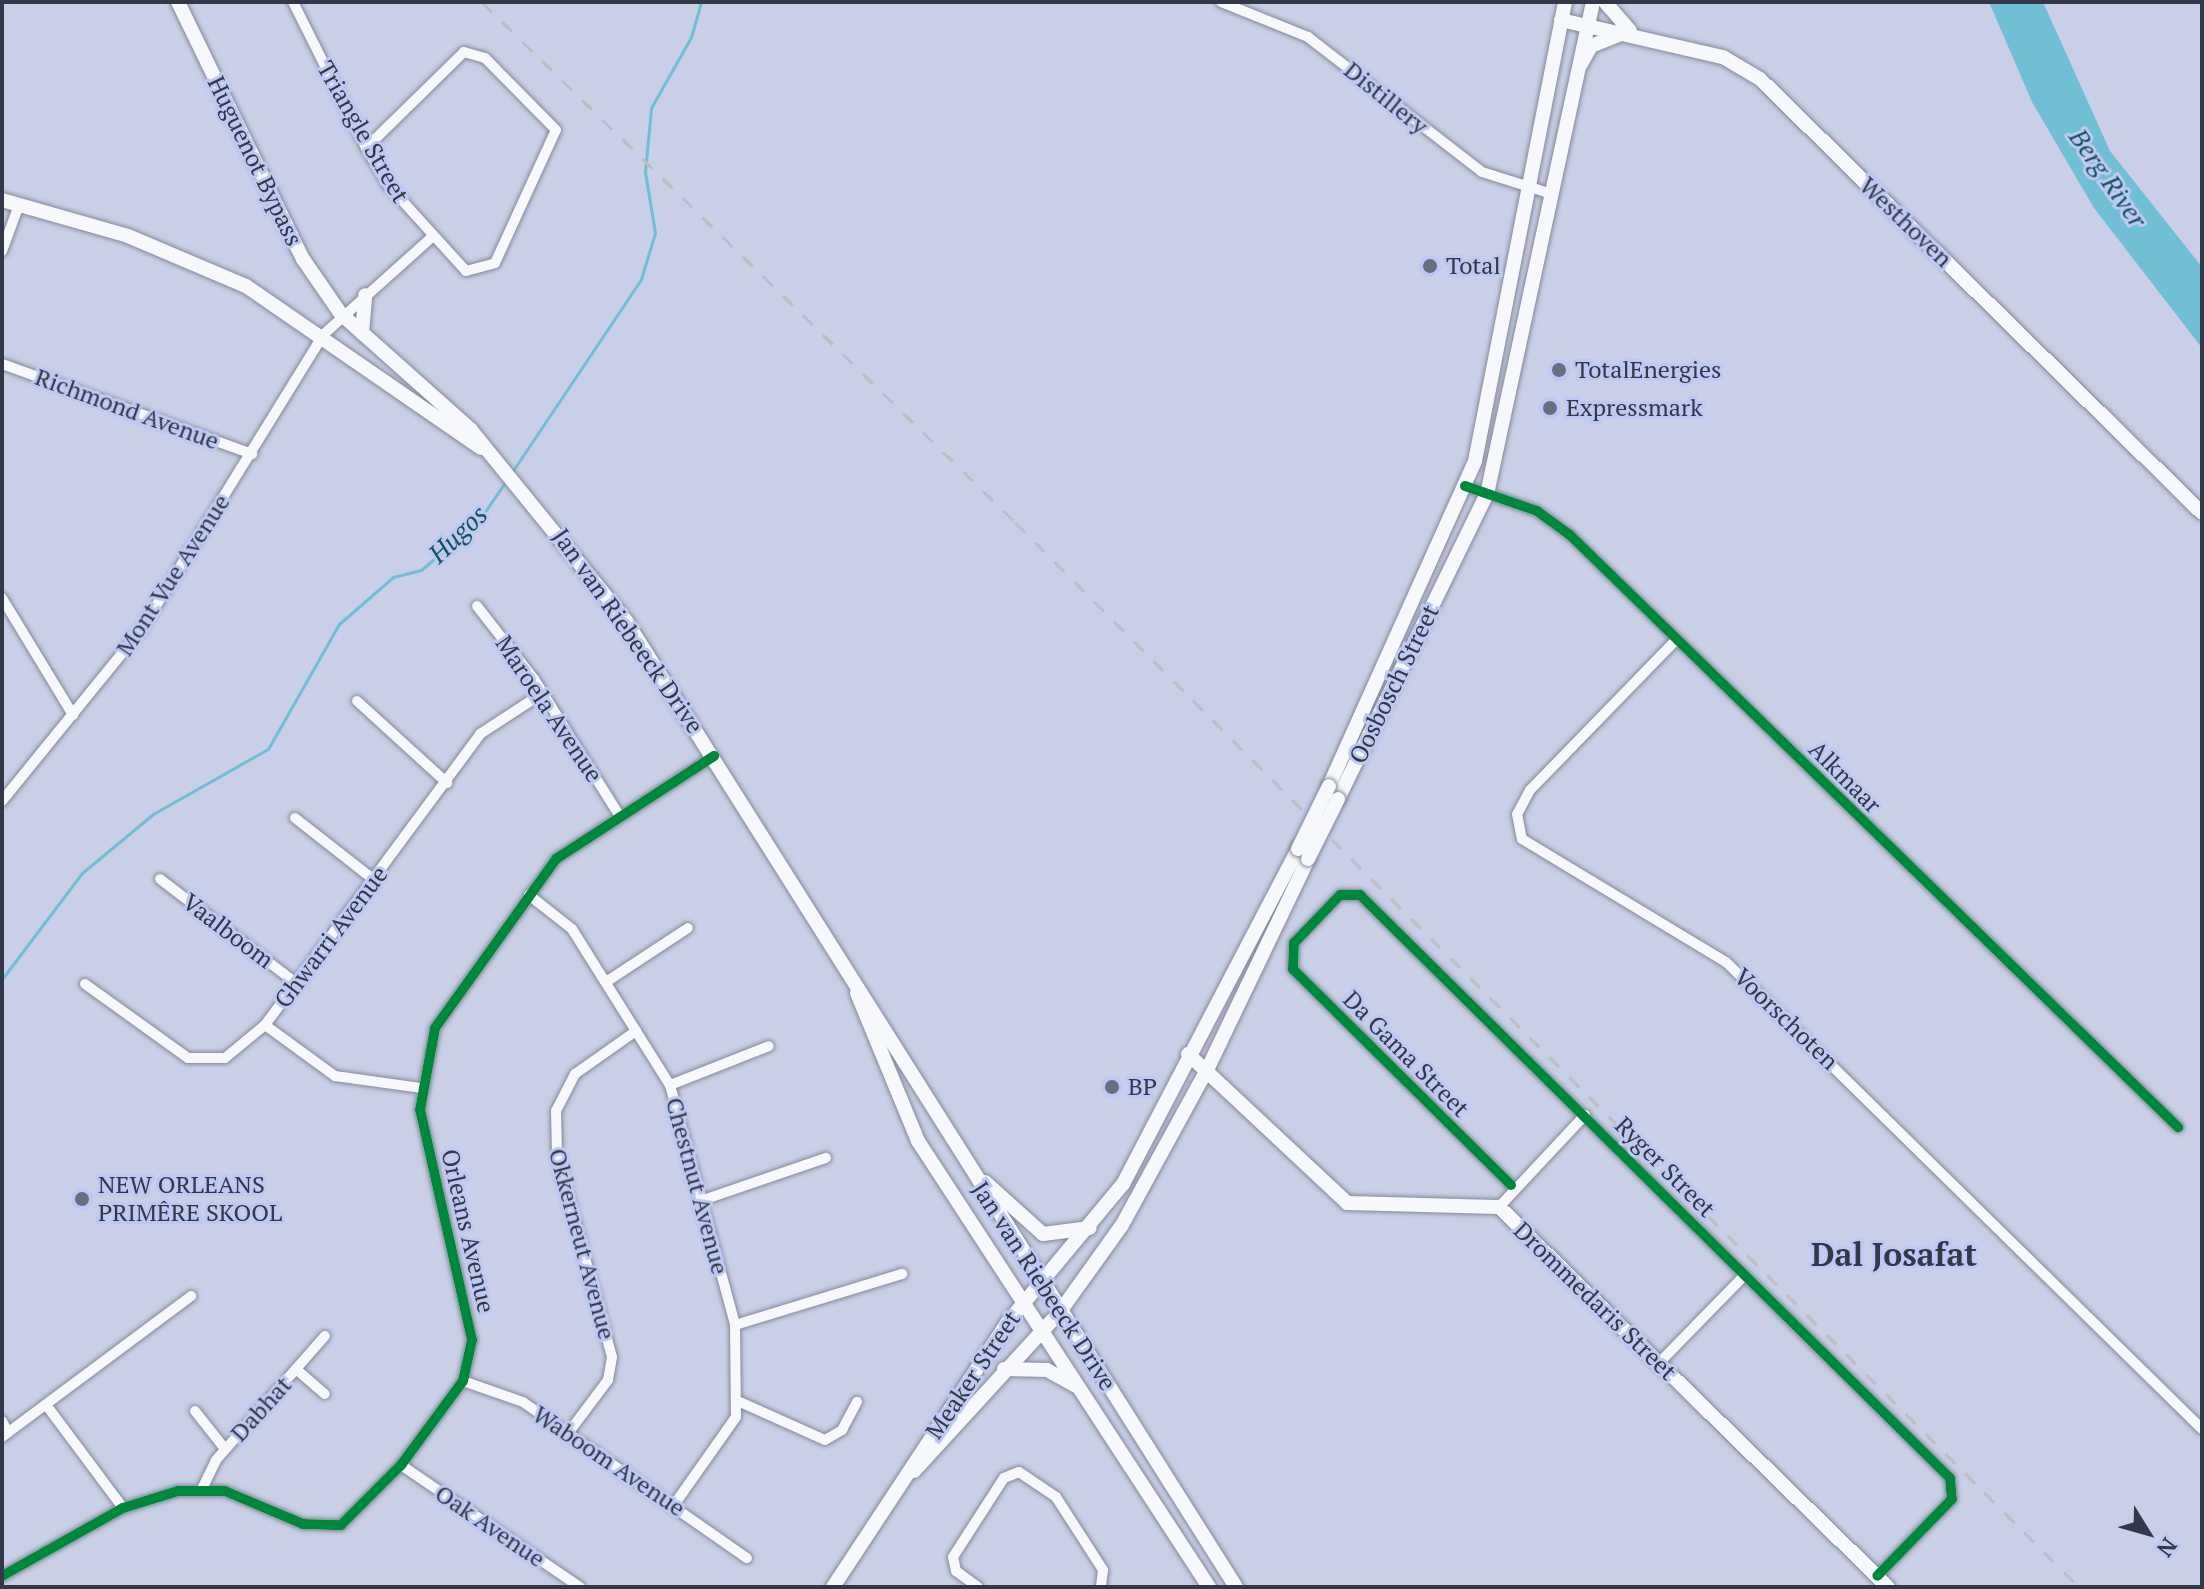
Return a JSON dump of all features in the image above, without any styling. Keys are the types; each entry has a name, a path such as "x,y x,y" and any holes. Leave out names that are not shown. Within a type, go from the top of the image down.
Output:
{"main road":[{"name":"Huguenot Bypass","path":"178,2 291,236 341,314"},
{"name":"Oosbosch Street","path":"1059,1313 1135,1204 1207,1070 1303,854 1329,786 1465,486 1565,2"},
{"name":"Oosbosch Street","path":"1038,1282 1092,1227 1137,1158 1188,1054 1338,799 1487,494 1573,76 1593,2"},
{"path":"1573,76 1591,46 1631,33 1605,2"},
{"name":"Westhoven","path":"1561,20 1631,33 1723,57 1760,79 2202,513"},
{"name":"Jan van Riebeeck Drive","path":"2,200 196,262 324,334 488,452"},
{"path":"362,333 365,295"},
{"name":"Jan van Riebeeck Drive","path":"341,314 500,464 534,501 626,621 714,756 854,985 918,1141 1209,1587"},
{"name":"Jan van Riebeeck Drive","path":"854,985 877,1011 945,1132 1038,1282 1236,1587"},
{"name":"Drommedaris Street","path":"1188,1054 1347,1203 1499,1207 1882,1582"},
{"path":"945,1132 1031,1228 1054,1236 1092,1227"},
{"name":"Meaker Street","path":"833,1587 914,1471 1038,1282"},
{"name":"Meaker Street","path":"914,1471 1004,1369 1059,1313"},
{"path":"1004,1369 1047,1370 1076,1386"}],"street":[{"name":"Triangle Street","path":"293,2 366,148 431,238 466,271 495,263 554,146 553,123 485,58 464,52 366,148"},
{"name":"Distillery","path":"1221,2 1308,37 1469,164 1528,189 1549,193"},
{"path":"2,251 19,205"},
{"path":"341,314 431,238"},
{"name":"Mont Vue Avenue","path":"2,801 141,630 324,334 341,314"},
{"name":"Richmond Avenue","path":"2,364 252,454"},
{"name":"Alkmaar","path":"1465,486 1554,522 2178,1127"},
{"path":"2,598 73,715"},
{"name":"Maroela Avenue","path":"477,606 543,693 619,815"},
{"name":"Voorschoten","path":"1676,640 1530,790 1517,814 1522,839 1726,962 2202,1429"},
{"name":"Ghwarri Avenue","path":"85,984 198,1063 225,1058 265,1025 489,726 543,693"},
{"path":"357,701 447,783"},
{"name":"Orleans Avenue","path":"463,1381 469,1306 425,1135 422,1088 447,1003 556,859 619,815 714,756"},
{"path":"295,818 374,880"},
{"name":"Vaalboom","path":"160,879 296,983"},
{"name":"Ryger Street","path":"1294,943 1347,892 1360,895 1950,1478 1952,1499 1882,1582"},
{"name":"Chestnut Avenue","path":"529,895 572,929 670,1085 735,1325 740,1402 727,1432 674,1505"},
{"path":"606,982 688,928"},
{"name":"Da Gama Street","path":"1294,943 1293,969 1511,1185"},
{"path":"265,1025 335,1076 422,1088"},
{"name":"Okkerneut Avenue","path":"569,1432 608,1380 612,1357 557,1154 556,1111 575,1074 636,1031"},
{"path":"670,1085 769,1046"},
{"path":"1499,1207 1511,1185 1585,1115"},
{"path":"703,1200 826,1158"},
{"path":"735,1325 902,1274"},
{"path":"1658,1364 1745,1275"},
{"path":"2,1421 5,1435 191,1296"},
{"name":"Dabhat","path":"202,1489 225,1449 325,1336"},
{"name":"Dabhat","path":"296,1369 325,1394"},
{"path":"8,1587 3,1576 123,1508 202,1489 243,1496 323,1529 357,1515 401,1465 463,1381"},
{"name":"Waboom Avenue","path":"463,1381 514,1398 569,1432 747,1558"},
{"path":"740,1402 825,1440 842,1430 857,1402"},
{"path":"47,1406 123,1508"},
{"name":"Dabhat","path":"195,1411 225,1449"},
{"name":"Oak Avenue","path":"401,1465 580,1587"},
{"path":"978,1587 956,1571 953,1557 1004,1478 1019,1472 1056,1497 1103,1570 1101,1587"}],"water":[{"name":"Berg River","path":"1989,2 2043,2 2110,151 2202,267 2202,348 2094,208 2032,102"}],"waterway":[{"name":"Hugos","path":"512,472 641,279 655,233 645,172 651,108 691,37 701,2"},
{"name":"Hugos","path":"2,979 82,873 153,814 268,749 339,624 393,577 421,570 478,522 506,481"}],"railway":[{"path":"482,2 1015,522 2079,1587"}],"cycle path":[{"path":"1465,486 1537,511 1570,535 2178,1127"},
{"path":"2,1576 123,1508 178,1491 225,1491 303,1524 341,1525 401,1465 463,1381 472,1340 420,1110 435,1028 556,859 714,756"},
{"path":"1511,1185 1293,969 1294,943 1340,895 1360,895 1950,1478 1952,1499 1877,1576"}],"place":[{"name":"Total","path":"1430,266"},
{"name":"TotalEnergies","path":"1559,370"},
{"name":"Expressmark","path":"1550,408"},
{"name":"BP","path":"1112,1087"},
{"name":"NEW ORLEANS PRIMÊRE SKOOL","path":"82,1199"}],"district":[{"name":"Dal Josafat","path":"1894,1254"}]}
